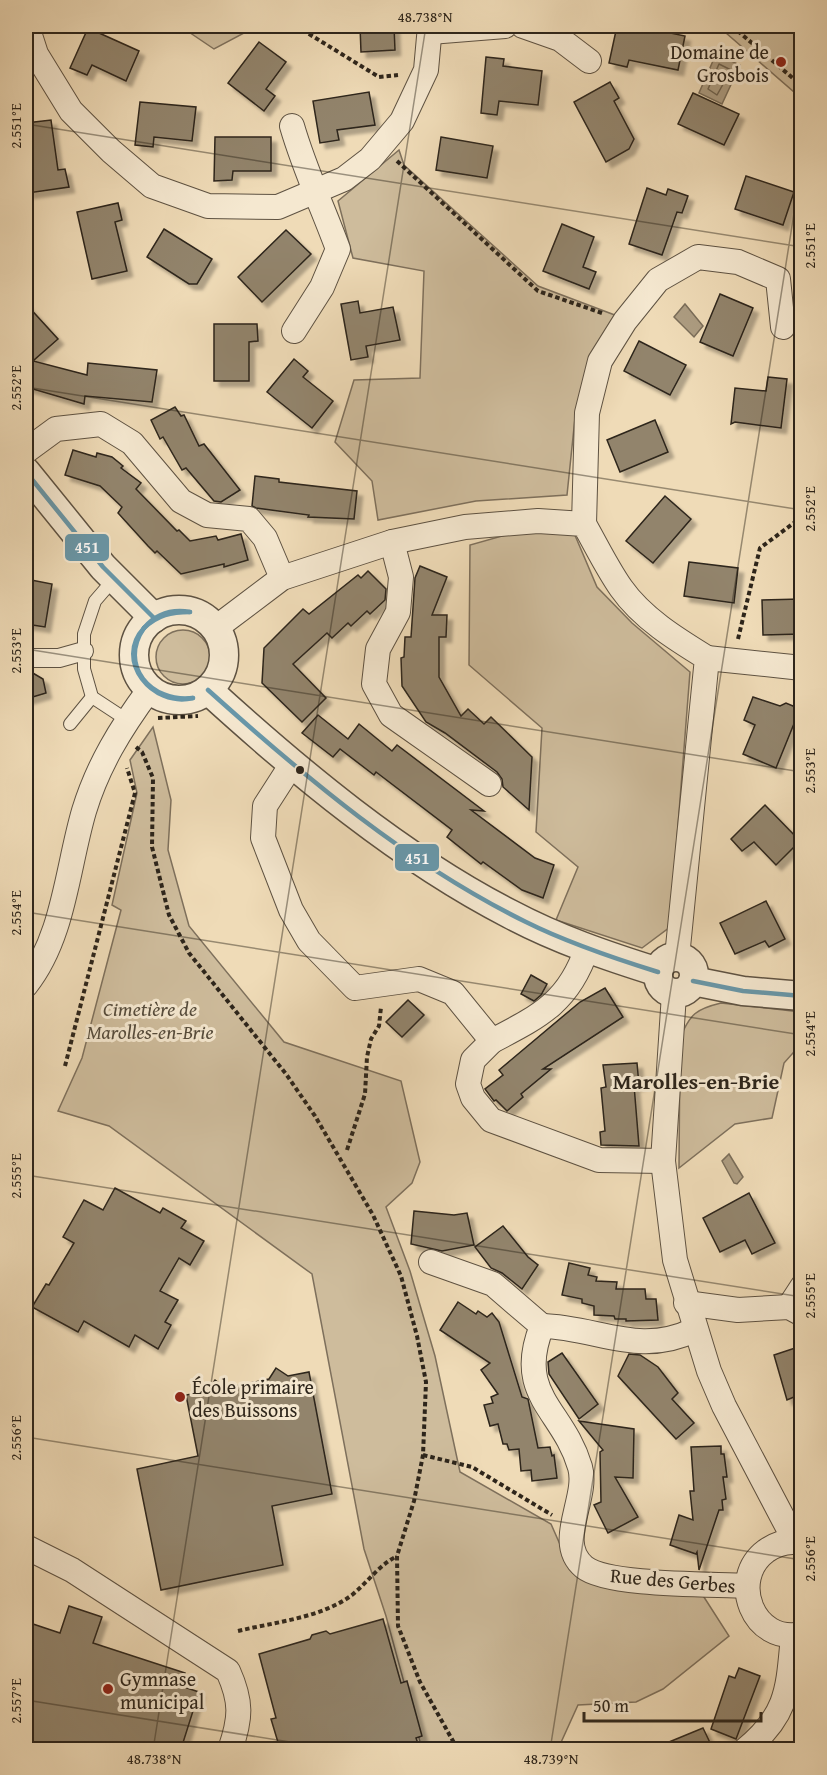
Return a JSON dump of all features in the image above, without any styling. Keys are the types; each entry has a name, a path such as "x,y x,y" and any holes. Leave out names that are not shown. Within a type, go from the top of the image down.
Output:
{"street":[{"path":"27,26 36,54 71,111 111,151 152,186 208,206 278,207 344,179 370,159 402,121 426,70 430,29 505,26"},
{"path":"523,26 560,39 589,61"},
{"path":"292,126 303,166 317,191 338,249 322,287 294,331"},
{"path":"783,327 778,279 738,262 698,257 658,280 625,321 600,361 587,413 584,524 620,588 637,607 677,639 706,657 801,668"},
{"path":"26,451 56,429 100,424 132,443 181,501 207,515 249,519 265,538 282,578"},
{"path":"26,472 114,579 154,618"},
{"path":"217,627 282,578 392,542 465,526 538,521 584,524"},
{"path":"392,542 401,577 398,612 378,649 374,684 391,715 489,784"},
{"path":"205,703 224,662 224,646 217,627 199,614 184,610 171,610 154,618 143,629 136,642 135,662 140,678 149,690 168,699 205,703 292,764 422,863 509,914 587,948 675,976 733,989 801,996"},
{"path":"26,658 59,658 84,651"},
{"path":"706,657 675,976 663,1161 675,1260 694,1330 724,1406 798,1542 774,1545 758,1557 750,1571 746,1586 752,1612 767,1628 797,1635 788,1695 763,1735 745,1749"},
{"path":"26,985 45,957 54,932 94,782 117,734 133,729 149,690"},
{"path":"292,764 266,806 264,838 291,910 309,941 354,988 384,986 420,979 453,993 492,1041"},
{"path":"587,948 566,994 531,1021 492,1041 473,1060 468,1084 472,1098 491,1120 599,1160 663,1161"},
{"path":"430,1262 493,1284 542,1326 569,1326 610,1339 641,1342 677,1338 694,1330"},
{"path":"686,1303 738,1311 797,1303"},
{"name":"Rue des Gerbes","path":"542,1326 533,1347 532,1371 537,1390 571,1445 580,1469 582,1495 572,1527 572,1547 584,1567 609,1578 746,1586"},
{"path":"26,1547 72,1570 228,1671 239,1696 238,1725 230,1749"}],"lane":[{"path":"114,579 95,601 84,634 84,669 92,697 133,729"},
{"path":"70,724 92,697"}],"path":[{"path":"296,26 379,77 426,70"},
{"path":"732,26 801,86"},
{"path":"381,146 538,291 625,321"},
{"path":"734,660 760,548 801,517"},
{"path":"155,719 205,703"},
{"path":"130,754 134,746 133,729"},
{"path":"134,746 142,752 153,778 152,847 169,915 189,953 286,1074 315,1116 373,1215 401,1276 426,1382 423,1455 414,1501 397,1556 398,1626 420,1682 458,1749"},
{"path":"65,1066 135,793 126,761"},
{"path":"347,1150 365,1094 367,1057 371,1039 379,1026 384,986"},
{"path":"423,1455 472,1467 572,1527"},
{"path":"238,1631 328,1609 352,1594 382,1564 397,1556"}],"green space":[{"path":"180,26 257,26 214,49"},
{"name":"Domaine de Grosbois","path":"718,26 801,26 801,98"},
{"path":"399,150 404,165 538,286 620,317 575,418 567,495 476,501 378,520 372,481 335,442 354,380 420,378 424,271 353,258 338,201"},
{"path":"516,532 574,533 597,587 632,623 690,672 670,927 642,948 556,920 578,867 536,832 542,728 469,665 470,545"},
{"path":"183,630 193,632 202,638 208,647 210,657 208,667 202,676 193,682 183,684 173,682 164,676 158,667 156,657 158,647 164,638 173,632"},
{"name":"Cimetière de Marolles-en-Brie","path":"153,727 171,800 168,850 189,926 284,1042 401,1081 420,1162 412,1183 386,1207 410,1271 435,1356 460,1472 551,1524 566,1558 702,1594 729,1636 663,1689 636,1702 578,1705 558,1749 422,1749 386,1616 364,1549 312,1274 109,1126 58,1111 82,1058 121,910 112,905 137,793 130,760"},
{"path":"721,1003 801,1012 801,1044 784,1063 772,1118 735,1124 679,1168 680,1038 687,1023 695,1014"}],"water":[{"path":"716,54 740,65 722,104 699,93"},
{"path":"685,304 703,326 694,337 674,317"},
{"path":"729,1154 743,1177 737,1184 734,1183 722,1161"}],"building":[{"path":"360,26 394,26 395,50 361,52"},
{"path":"617,26 637,26 685,36 678,70 629,60 627,67 609,63"},
{"path":"88,28 139,51 126,81 92,65 87,75 70,68"},
{"path":"259,42 286,62 266,89 275,96 264,111 228,83"},
{"path":"486,57 504,59 503,66 542,71 538,105 499,101 497,115 481,113"},
{"path":"610,82 619,98 614,101 634,139 629,149 606,162 574,102"},
{"path":"369,92 375,125 337,130 339,140 320,143 313,101"},
{"path":"693,93 739,114 724,145 678,124"},
{"path":"140,102 196,107 192,141 154,137 153,147 135,145"},
{"path":"51,120 58,170 65,169 69,187 28,193 26,123"},
{"path":"215,137 271,137 271,171 233,171 232,180 214,181"},
{"path":"441,137 493,146 487,178 436,170"},
{"path":"746,176 794,192 783,225 735,209"},
{"path":"647,188 666,195 668,189 688,196 682,213 677,212 662,255 629,244"},
{"path":"118,203 122,220 115,222 127,271 92,279 77,212"},
{"path":"562,224 594,237 583,267 596,272 589,289 543,271"},
{"path":"164,229 212,259 197,284 189,284 147,257"},
{"path":"286,230 311,254 262,302 238,277"},
{"path":"720,294 753,308 733,356 700,342"},
{"path":"358,301 360,313 393,307 400,340 366,346 368,357 351,360 341,304"},
{"path":"26,304 58,339 33,361 87,375 88,363 157,370 152,402 85,396 84,404 26,387"},
{"path":"214,324 257,324 258,341 249,342 249,381 214,381"},
{"path":"639,341 686,365 670,395 624,371"},
{"path":"294,359 308,371 303,377 333,401 312,428 267,392"},
{"path":"768,377 787,379 781,428 735,422 731,424 735,388 766,391"},
{"path":"175,407 181,416 184,415 199,446 204,444 240,490 221,502 214,501 186,468 182,470 163,437 160,439 151,420"},
{"path":"655,420 668,452 620,472 607,440"},
{"path":"73,450 96,457 97,453 112,457 123,466 121,468 141,483 136,489 177,531 179,530 190,541 216,536 218,540 241,534 248,560 224,567 224,564 181,574 157,551 155,553 148,546 118,513 122,507 100,486 65,475"},
{"path":"255,476 279,479 279,482 357,491 354,519 308,517 309,515 256,508 252,506"},
{"path":"665,496 691,519 653,563 626,541"},
{"path":"689,562 738,568 734,603 684,596"},
{"path":"420,566 447,577 432,615 447,615 446,637 439,637 439,677 461,716 468,709 484,724 491,717 532,757 529,810 503,787 502,779 497,772 445,733 426,722 402,686 401,658 404,657 405,637 411,637 415,578"},
{"path":"368,571 386,589 385,600 370,614 367,611 351,626 348,623 332,638 327,633 293,664 326,698 302,722 262,683 264,648 303,609 309,614 358,575 361,578"},
{"path":"26,579 52,584 45,627 26,624"},
{"path":"801,599 801,634 763,635 762,600"},
{"path":"26,669 43,679 46,693 26,699"},
{"path":"753,697 780,706 786,703 800,709 776,768 743,754 755,725 744,720"},
{"path":"318,715 348,739 359,724 392,751 397,745 484,811 471,810 535,858 554,865 543,898 522,890 483,862 481,864 447,837 452,830 376,772 374,775 340,749 333,757 302,733"},
{"path":"765,805 800,841 776,865 754,842 742,851 731,839"},
{"path":"766,901 785,939 769,947 765,941 735,954 720,923"},
{"path":"531,975 547,984 541,995 534,1001 521,994"},
{"path":"605,988 623,1017 543,1069 551,1069 521,1094 523,1097 507,1111 496,1100 494,1101 485,1089 503,1075 499,1070 580,1002"},
{"path":"408,1000 424,1015 402,1037 386,1022"},
{"path":"637,1063 639,1085 634,1085 639,1146 601,1145 600,1132 605,1131 601,1088 606,1087 603,1065"},
{"name":"École primaire des Buissons","path":"115,1188 160,1213 163,1208 186,1221 181,1228 204,1241 190,1265 179,1258 160,1291 178,1300 165,1322 171,1325 158,1349 135,1335 129,1347 84,1321 78,1332 32,1307 46,1284 49,1285 74,1243 63,1237 84,1200 103,1210"},
{"path":"749,1193 775,1243 752,1254 745,1240 720,1252 703,1218"},
{"path":"414,1211 454,1215 467,1213 474,1245 442,1251 411,1244"},
{"path":"503,1226 528,1257 538,1265 522,1289 502,1273 491,1268 475,1247"},
{"path":"569,1263 590,1268 588,1275 597,1277 596,1281 617,1282 616,1289 645,1289 646,1299 656,1299 658,1320 626,1321 626,1319 615,1319 614,1316 594,1315 594,1306 582,1303 582,1299 562,1295"},
{"path":"458,1302 476,1314 478,1311 487,1317 492,1313 499,1322 522,1397 528,1399 538,1448 550,1447 552,1456 554,1455 557,1478 532,1481 531,1470 521,1471 519,1449 509,1450 507,1444 503,1444 498,1424 490,1426 484,1405 493,1403 491,1397 498,1394 481,1370 490,1363 440,1330"},
{"path":"801,1346 801,1394 787,1400 774,1355"},
{"path":"562,1353 598,1404 579,1419 549,1374 548,1362"},
{"path":"629,1354 640,1355 658,1367 678,1393 672,1399 694,1423 676,1439 618,1376"},
{"name":"École primaire des Buissons","path":"276,1368 288,1376 309,1372 332,1494 272,1506 283,1565 161,1590 137,1469 198,1456 186,1395 207,1391 215,1380 226,1388 269,1379"},
{"path":"579,1421 634,1429 633,1478 615,1477 638,1517 608,1533 594,1505 601,1502 600,1452 603,1450"},
{"path":"721,1446 727,1477 723,1477 726,1499 722,1500 723,1510 719,1510 699,1570 697,1552 696,1554 670,1545 679,1515 693,1520 690,1491 694,1491 691,1447"},
{"name":"Gymnase municipal","path":"69,1606 102,1617 93,1643 185,1673 181,1686 199,1692 181,1749 26,1749 26,1647 33,1624 60,1633"},
{"path":"383,1619 401,1683 407,1681 422,1736 416,1738 420,1749 280,1749 271,1719 276,1718 259,1654 310,1639 312,1635 326,1631 330,1634"},
{"path":"739,1668 760,1676 736,1739 711,1729 729,1676 735,1678"},
{"path":"703,1728 713,1749 652,1749"}],"transit line":[{"name":"451","path":"26,472 103,567 154,618"},
{"name":"451","path":"144,628 154,619 165,614 177,611 190,612"},
{"name":"451","path":"144,628 165,615 190,612"},
{"name":"451","path":"144,628 137,642 135,655 137,668 143,679 152,688 164,694 178,698 193,698"},
{"name":"451","path":"144,628 136,641 133,654 142,679 164,696 178,699 193,698"},
{"name":"451","path":"208,690 321,787 440,874 542,930 591,950 658,972"},
{"name":"451","path":"693,981 743,991 802,996"}],"place":[{"name":"Domaine de Grosbois","path":"781,62"},
{"name":"École primaire des Buissons","path":"180,1397"},
{"name":"Gymnase municipal","path":"108,1689"}],"district":[{"name":"Marolles-en-Brie","path":"696,1081"}]}
